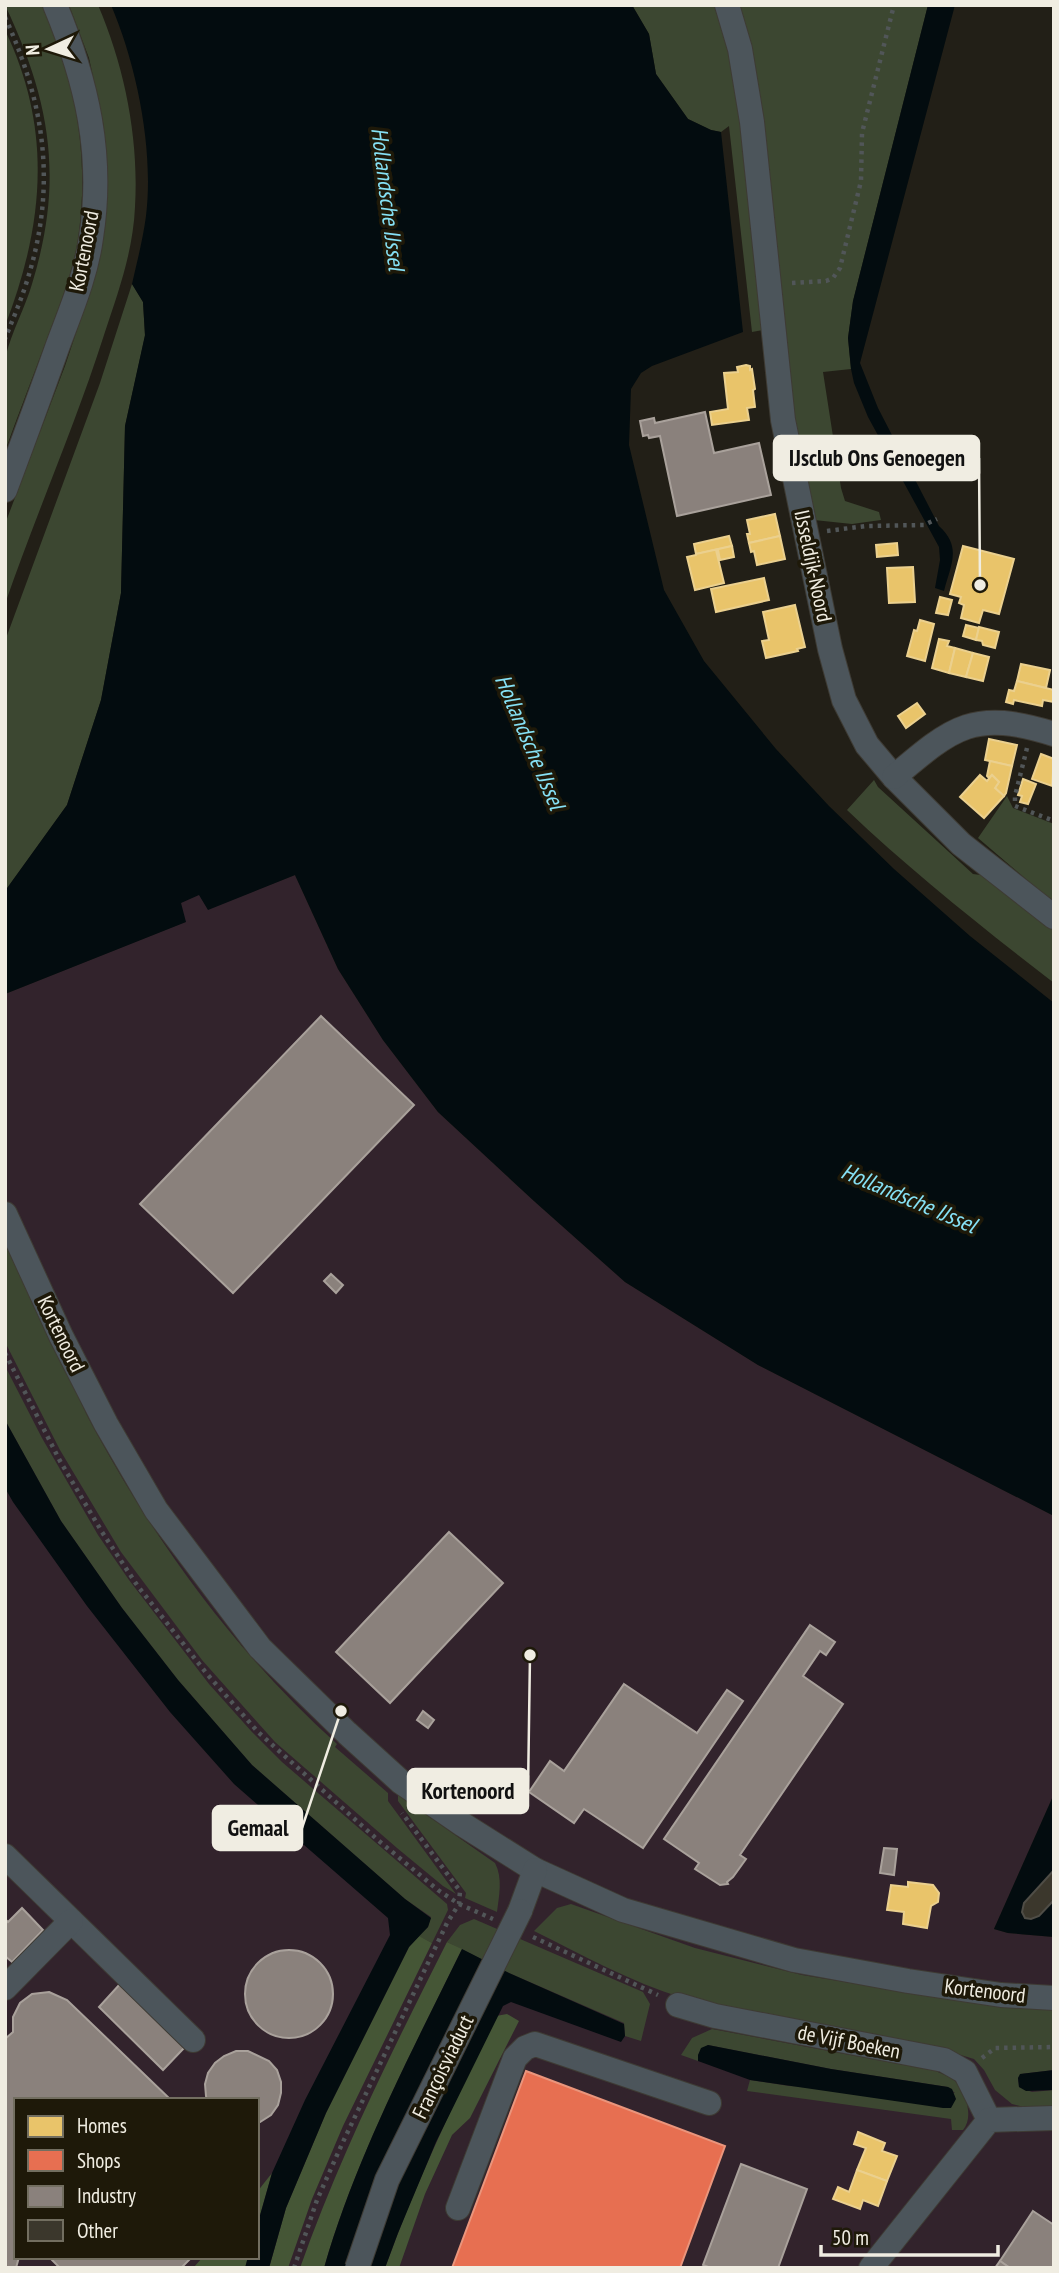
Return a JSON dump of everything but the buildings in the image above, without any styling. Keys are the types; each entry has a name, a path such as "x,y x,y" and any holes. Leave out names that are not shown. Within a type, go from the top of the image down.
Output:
{"street":[{"name":"Kortenoord","path":"5,490 79,288 91,239 95,193 88,98 73,48 55,5"},
{"name":"IJsseldijk-Noord","path":"727,5 740,49 751,122 783,420 830,649 844,700 867,745 894,777 961,844 1054,917"},
{"path":"894,777 929,747 964,726 1004,722 1043,730"},
{"name":"Kortenoord","path":"5,1214 61,1336 106,1424 156,1510 260,1648 346,1733 401,1782 535,1870 623,1910 794,1960 988,1993 1054,1998"},
{"path":"5,1856 193,2040"},
{"name":"Françoisviaduct","path":"357,2268 387,2180 520,1911 535,1870"},
{"path":"5,1988 71,1921"},
{"name":"de Vijf Boeken","path":"678,2005 715,2015 944,2060 965,2072"},
{"path":"458,2208 515,2058 525,2048 535,2044 709,2103"},
{"path":"965,2072 989,2120"},
{"path":"871,2268 989,2120 1054,2118"}],"path":[{"path":"819,282 833,278 840,268 862,181 862,133 894,5"},
{"path":"5,18 29,74 36,102 44,172 38,236 26,282 5,339"},
{"path":"806,534 866,526 924,524 937,519"},
{"path":"1043,730 1015,796 1015,806 1054,821"},
{"path":"5,1353 60,1461 96,1523 137,1585 207,1674 258,1732 428,1882 459,1904 494,1919"},
{"path":"294,2268 317,2200 342,2144 447,1923 459,1904 460,1891 394,1804 395,1793 401,1782"},
{"path":"529,1935 678,2005"},
{"path":"965,2072 995,2048 1054,2047"}],"shaded area":[{"path":"295,875 338,969 383,1040 438,1112 625,1282 758,1365 1054,1516 1054,1794 994,1929 1008,1933 1054,1937 1054,2268 5,2268 5,994 185,922 180,903 199,894 208,909"}],"green space":[{"path":"5,5 43,5 72,91 81,149 82,179 78,239 69,276 5,451 5,359 29,293 42,246 50,176 42,108 21,41"},
{"path":"69,5 98,5 116,54 128,104 135,156 134,224 124,272 93,369 5,604 5,524 65,366 90,291 105,218 107,167 103,122 89,58"},
{"path":"632,5 718,5 732,56 741,115 763,330 752,332 729,126 721,132 688,119 656,74 649,34"},
{"path":"736,5 928,5 853,301 848,338 851,369 823,372 845,501 879,512 881,520 852,524 814,520 794,421"},
{"path":"5,30 31,104 38,178 28,251 5,326"},
{"path":"132,284 143,302 145,336 125,426 121,593 101,700 67,805 5,891 5,641 100,383"},
{"path":"874,780 878,787 973,874 988,876 1054,929 1054,983 922,877 847,810"},
{"path":"1007,796 1013,808 1054,824 1054,903 978,838"},
{"path":"5,1242 93,1426 121,1477 175,1560 204,1600 267,1675 337,1744 335,1747 388,1793 388,1801 456,1894 397,1848 275,1742 202,1660 121,1552 60,1450 5,1342"},
{"path":"5,1366 42,1438 98,1535 209,1684 282,1762 447,1904 448,1910 432,1943 418,1936 428,1927 431,1917 405,1899 252,1765 178,1680 122,1608 61,1521 5,1420"},
{"path":"398,1795 495,1863 500,1881 497,1912 465,1898 466,1893 398,1801"},
{"path":"571,1904 695,1948 802,1975 888,1989 1054,2007 1054,2070 1021,2074 1018,2078 1019,2087 1032,2092 1054,2090 1054,2108 1032,2109 1012,2104 995,2090 984,2070 974,2059 683,1998 626,1976 534,1931 557,1908"},
{"path":"474,1919 643,1992 650,2004 641,2041 625,2036 624,2023 509,1973 447,1942 460,1925"},
{"path":"419,1936 432,1943 343,2126 312,2199 288,2268 269,2268 286,2208 326,2113 409,1947"},
{"path":"447,1942 462,1949 368,2146 324,2268 300,2268 350,2143"},
{"path":"507,2014 519,2021 470,2118 452,2135 425,2194 399,2268 385,2268 423,2172 481,2047 496,2016"},
{"path":"712,2029 936,2071 952,2079 960,2087 966,2099 966,2125 963,2130 952,2130 951,2119 747,2091 750,2080 789,2086 955,2093 948,2087 831,2069 708,2045 698,2055 698,2061 681,2055 692,2038"},
{"path":"272,2173 259,2219 259,2189"},
{"path":"201,2259 247,2259 245,2268 193,2268"}],"water":[{"name":"Hollandsche IJssel","path":"111,5 632,5 649,34 656,74 688,119 721,132 743,332 652,366 641,373 631,389 629,445 664,590 704,661 776,749 829,806 894,869 970,936 1054,1003 1054,1516 758,1365 625,1282 438,1112 383,1040 338,969 295,875 208,910 199,895 181,903 186,922 5,994 5,891 67,805 101,700 121,593 125,426 145,335 143,302 132,284 146,216 148,164 136,81"},
{"path":"928,5 955,5 860,363 878,408 953,549 952,564 944,591 935,588 940,560 939,547 868,417 854,383 848,338 853,301"},
{"path":"5,1420 61,1521 122,1608 178,1680 252,1765 405,1899 431,1918 428,1927 409,1947 326,2113 286,2208 269,2268 245,2268 247,2259 259,2259 259,2219 272,2173 305,2100 390,1935 388,1918 234,1784 170,1712 87,1606 5,1488"},
{"path":"1054,1794 1054,1937 1008,1933 994,1929"},
{"path":"462,1949 624,2024 625,2036 621,2042 511,2002 503,2006 436,2142 385,2268 324,2268 368,2146"},
{"path":"708,2045 831,2069 948,2087 952,2089 956,2099 951,2108 943,2108 750,2080 698,2061 701,2048"},
{"path":"1054,2070 1054,2090 1026,2091 1019,2087 1020,2074"}],"place":[{"name":"IJsclub Ons Genoegen","path":"980,585"},
{"name":"Kortenoord","path":"530,1655"},
{"name":"Gemaal","path":"341,1711"}]}
